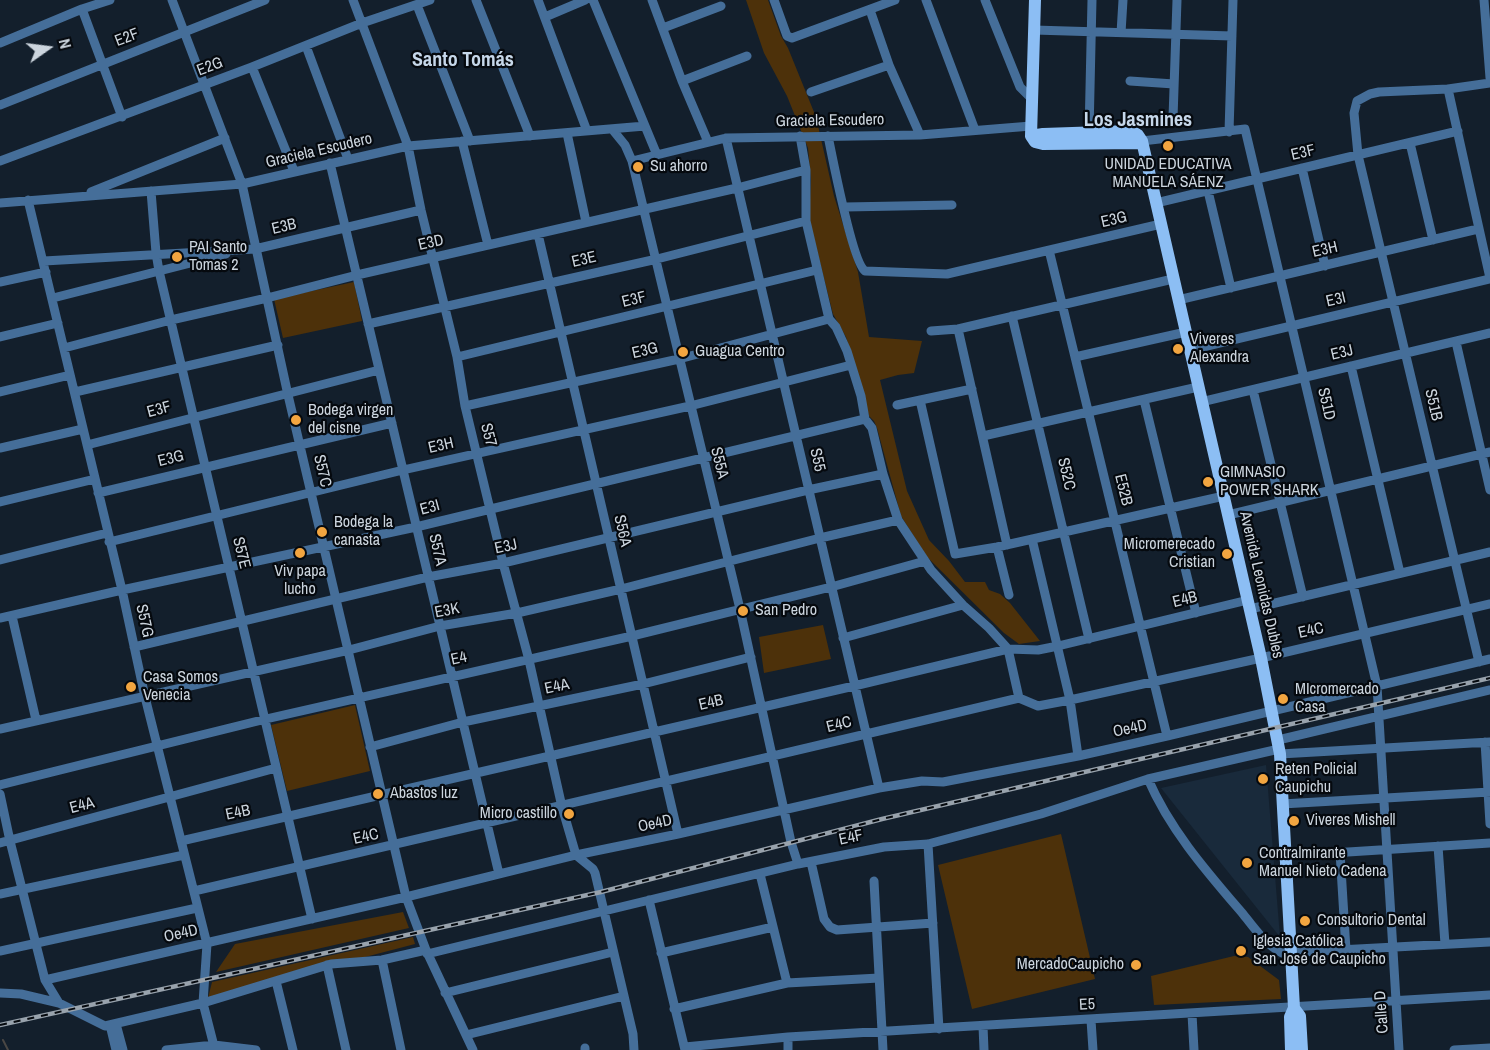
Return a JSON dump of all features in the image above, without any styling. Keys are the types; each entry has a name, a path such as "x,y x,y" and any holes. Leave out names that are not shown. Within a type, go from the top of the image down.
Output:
{"main road":[{"path":"1031,131 1043,134 1131,131 1142,141 1138,143 1043,144 1035,142 1031,131 1035,0"},
{"name":"Avenida Leonidas Dubles","path":"1142,141 1273,711 1279,748 1294,1008 1290,1017 1291,1050"},
{"name":"Avenida Leonidas Dubles","path":"1294,1008 1300,1016 1302,1050"}],"street":[{"path":"0,43 82,9 110,0"},
{"name":"S57C","path":"172,0 242,184 288,395 406,897 426,952 473,1050"},
{"name":"E2F","path":"0,105 264,0"},
{"name":"S57","path":"353,0 408,146 421,210 457,357 465,406 529,660 562,807 576,855"},
{"name":"E2G","path":"0,161 204,86 362,23 430,0"},
{"path":"476,0 530,136"},
{"path":"538,0 587,132"},
{"path":"545,17 585,0"},
{"path":"593,0 657,155"},
{"path":"652,0 682,81 708,142"},
{"path":"774,0 789,38 895,0"},
{"path":"927,0 975,130"},
{"path":"985,0 1020,87 1031,98"},
{"path":"1089,133 1092,0"},
{"path":"1121,33 1123,0"},
{"path":"1173,118 1177,0"},
{"path":"1142,141 1229,132 1233,0"},
{"path":"1484,0 1490,80 1448,89 1490,278"},
{"path":"417,5 466,141 488,245"},
{"path":"663,28 721,6"},
{"path":"82,9 122,117"},
{"path":"870,10 889,65 920,135"},
{"path":"1034,30 1232,36"},
{"path":"306,46 348,159"},
{"path":"682,81 747,56"},
{"path":"811,92 889,65"},
{"path":"252,67 294,171"},
{"path":"1130,81 1174,84"},
{"name":"S51B","path":"1448,89 1379,92 1357,101 1354,113 1358,155 1479,662"},
{"name":"Graciela Escudero","path":"0,203 242,184 408,146 645,126"},
{"name":"S55A","path":"612,129 625,145 632,161 657,259 702,457 740,609 791,842 798,864"},
{"name":"S51D","path":"1229,132 1245,129 1377,686"},
{"name":"Graciela Escudero","path":"632,161 726,138 920,135 975,130 1031,131"},
{"name":"E3F","path":"1156,203 1458,131"},
{"path":"567,133 586,222"},
{"path":"800,136 806,170 806,221 829,319 842,338 865,419 872,428 883,474 898,520 925,561 963,605 1008,649 1019,698"},
{"path":"828,136 844,207 952,205"},
{"path":"82,196 225,138"},
{"name":"S55","path":"726,138 879,788"},
{"path":"1410,143 1433,240"},
{"name":"S57A","path":"330,163 499,874"},
{"path":"1302,168 1325,266"},
{"name":"E3D","path":"64,348 357,275 737,188 806,170"},
{"name":"S57E","path":"151,191 159,271 266,719 298,868 312,919"},
{"path":"1208,191 1231,288"},
{"name":"S57G","path":"28,200 122,590 145,697 207,944 203,1003 215,1048"},
{"name":"E3G","path":"844,207 852,240 862,269 865,271 947,274 1161,224"},
{"name":"E3B","path":"44,261 255,249 421,210"},
{"name":"E3E","path":"368,324 657,259 806,221"},
{"name":"E3H","path":"1178,300 1478,229"},
{"name":"S56A","path":"538,234 678,834"},
{"path":"53,298 243,250"},
{"name":"E52B","path":"1049,250 1167,736"},
{"name":"E3F","path":"457,357 818,270"},
{"path":"0,282 46,272"},
{"name":"E3I","path":"1190,350 1490,278"},
{"path":"931,331 958,329 1173,279"},
{"name":"S52C","path":"1012,316 1089,639"},
{"name":"E3G","path":"465,406 679,359 829,319"},
{"path":"0,337 58,323"},
{"path":"958,329 983,436 1009,595"},
{"path":"1075,357 1186,332"},
{"name":"E3J","path":"1201,402 1490,333"},
{"path":"1456,342 1486,453 1490,490"},
{"path":"75,392 278,345"},
{"name":"E3H","path":"0,560 311,494 403,470 690,406 851,365"},
{"path":"1351,366 1400,573"},
{"name":"E3F","path":"87,445 379,370"},
{"path":"0,392 70,375"},
{"path":"983,436 1198,387"},
{"path":"897,405 972,389"},
{"path":"1253,390 1303,597"},
{"path":"920,400 954,552 958,555 1224,496"},
{"path":"1144,400 1196,613"},
{"name":"E3I","path":"0,618 325,545 416,527 491,507 865,419"},
{"name":"E3G","path":"98,493 392,423"},
{"path":"0,448 83,429"},
{"path":"1228,515 1486,453"},
{"name":"E3J","path":"134,647 428,577 503,563 883,474"},
{"path":"0,502 95,479"},
{"name":"E3K","path":"0,729 349,650 440,626 517,613 621,589 898,520"},
{"path":"1032,539 1070,700 1078,756"},
{"name":"E4B","path":"181,841 1008,649 1038,650 1196,613 1303,597 1490,552"},
{"name":"E4","path":"0,785 266,719 632,636 831,587 925,561"},
{"name":"E4C","path":"194,891 666,783 773,755 1019,698 1038,706 1070,700 1262,658 1490,604"},
{"path":"843,638 963,605"},
{"path":"12,615 36,720"},
{"name":"E4A","path":"370,747 463,722 643,684 751,657"},
{"name":"Oe4D","path":"45,980 207,944 576,855 879,788 922,781 943,782 1078,756 1490,659"},
{"name":"Calle D","path":"1377,686 1381,716 1399,1050"},
{"path":"1279,748 1381,716 1490,690"},
{"path":"1487,742 1490,824"},
{"name":"E4F","path":"113,1024 203,1003 327,965 382,960 426,952 798,864 884,847 928,844 1041,814 1148,779 1279,748 1381,748 1487,742"},
{"name":"E4A","path":"5,842 276,768"},
{"path":"1148,779 1159,802 1198,863 1274,948 1282,953 1490,942"},
{"path":"1282,804 1489,792"},
{"path":"0,794 5,842 23,890 45,980 59,1003"},
{"path":"1285,856 1490,843"},
{"path":"928,844 939,1029"},
{"path":"1438,846 1445,944"},
{"path":"1340,852 1346,950"},
{"path":"0,894 184,855"},
{"path":"576,855 595,873 633,1034 634,1050"},
{"path":"811,862 824,919 830,927 837,930 933,923"},
{"path":"760,874 787,983"},
{"path":"874,881 883,1050"},
{"path":"649,900 685,1048"},
{"path":"0,951 197,908"},
{"path":"661,953 773,927"},
{"path":"444,993 613,952"},
{"path":"382,960 401,1050"},
{"path":"327,965 346,1050"},
{"path":"674,1009 787,983 879,978"},
{"path":"276,981 293,1050"},
{"path":"0,993 21,994 59,1003 105,1026 113,1024"},
{"name":"E5","path":"685,1048 788,1037 1490,995"},
{"path":"466,1035 624,996"},
{"path":"1192,1014 1194,1050"},
{"path":"1091,1020 1093,1050"},
{"path":"113,1024 116,1050"},
{"path":"113,1024 123,1050"},
{"path":"983,1026 984,1050"},
{"path":"788,1037 788,1050"},
{"path":"166,1050 215,1048 256,1050"},
{"path":"1454,1050 1490,1048"}],"shaded area":[{"path":"746,0 768,0 816,117 834,196 858,272 869,337 922,341 914,373 880,380 907,491 929,540 965,582 985,582 989,590 1000,594 1010,603 1040,641 1019,644 1004,633 927,557 901,516 877,428 869,416 846,337 833,314 809,219 811,180 808,148 787,96 764,53"},
{"path":"354,282 362,321 283,338 274,299"},
{"path":"823,625 831,659 764,673 759,637"},
{"path":"355,705 370,771 287,791 271,725"},
{"name":"Contralmirante Manuel Nieto Cadena","path":"1266,765 1280,937 1161,788"},
{"path":"1061,834 1095,979 972,1009 938,865"},
{"path":"403,912 409,928 216,972 235,944"},
{"path":"413,937 415,944 208,998 212,982"},
{"path":"1234,956 1248,957 1279,980 1281,999 1154,1005 1151,976"}],"waterway":[{"path":"3,1040 8,1050"}],"railway":[{"path":"0,1025 601,892 882,819 1490,678"}],"place":[{"name":"UNIDAD EDUCATIVA MANUELA SÁENZ","path":"1168,146"},
{"name":"Su ahorro","path":"638,167"},
{"name":"PAI Santo Tomas 2","path":"177,257"},
{"name":"Viveres Alexandra","path":"1178,349"},
{"name":"Guagua Centro","path":"683,352"},
{"name":"Bodega virgen del cisne","path":"296,420"},
{"name":"GIMNASIO POWER SHARK","path":"1208,482"},
{"name":"Bodega la canasta","path":"322,532"},
{"name":"Viv papa lucho","path":"300,553"},
{"name":"Micromerecado Cristian","path":"1227,554"},
{"name":"San Pedro","path":"743,611"},
{"name":"Casa Somos Venecia","path":"131,687"},
{"name":"MIcromercado Casa","path":"1283,699"},
{"name":"Reten Policial Caupichu","path":"1263,779"},
{"name":"Abastos luz","path":"378,794"},
{"name":"Micro castillo","path":"569,814"},
{"name":"Viveres Mishell","path":"1294,821"},
{"name":"Contralmirante Manuel Nieto Cadena","path":"1247,863"},
{"name":"Consultorio Dental","path":"1305,921"},
{"name":"Iglesia Católica San José de Caupicho","path":"1241,951"},
{"name":"MercadoCaupicho","path":"1136,965"}],"district":[{"name":"Santo Tomás","path":"463,61"},
{"name":"Los Jasmines","path":"1138,121"}]}
